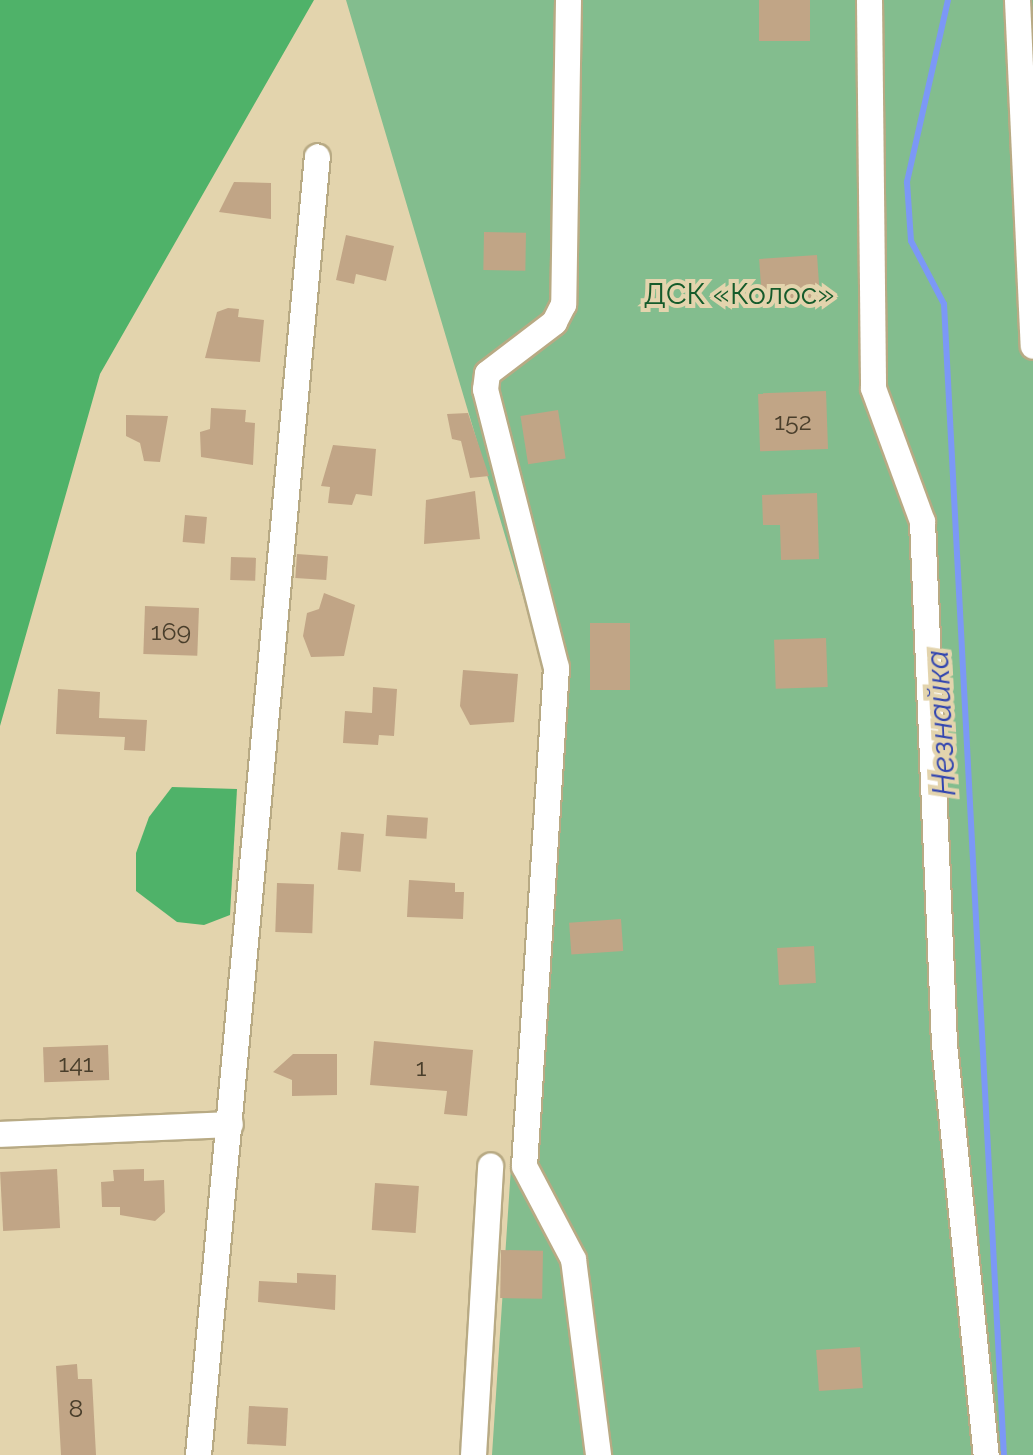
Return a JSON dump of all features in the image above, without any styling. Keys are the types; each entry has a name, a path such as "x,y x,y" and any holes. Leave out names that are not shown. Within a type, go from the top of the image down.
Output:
{"street":[{"path":"568,0 563,304 554,322 488,373 485,389 556,668 524,1166 572,1258 598,1455"},
{"path":"869,0 873,388 922,521 944,1044 986,1455"},
{"path":"1017,0 1033,346"},
{"path":"198,1455 317,156"},
{"path":"0,1134 230,1124"},
{"path":"473,1455 490,1165"}],"green space":[{"path":"0,0 314,0 100,374 0,726"},
{"name":"ДСК «Колос»","path":"346,0 1033,0 1033,1455 492,1455 544,667"},
{"path":"172,787 237,789 230,915 204,925 177,922 136,891 136,853 149,817"}],"building":[{"path":"759,0 810,0 810,41 759,41"},
{"path":"234,182 271,183 271,219 219,212"},
{"path":"484,232 526,233 525,271 483,270"},
{"path":"346,235 394,246 386,281 356,274 354,284 336,280"},
{"path":"817,255 820,299 762,303 759,259"},
{"path":"239,309 238,317 264,320 260,362 205,358 217,312"},
{"path":"826,391 828,449 760,451 758,393"},
{"path":"211,408 246,410 245,422 255,423 253,465 201,457 200,432 210,429"},
{"path":"558,410 566,458 528,464 520,416"},
{"path":"468,413 489,476 470,478 461,441 452,439 447,414"},
{"path":"126,415 168,416 160,462 144,461 140,443 126,436"},
{"path":"333,445 376,449 372,496 356,494 352,505 328,503 330,487 321,486"},
{"path":"475,491 480,539 424,544 426,500"},
{"path":"817,493 819,559 781,560 780,525 763,525 762,495"},
{"path":"185,515 207,517 205,544 183,542"},
{"path":"297,554 328,556 326,580 295,578"},
{"path":"231,557 256,558 255,581 230,580"},
{"path":"324,593 355,605 344,656 311,657 303,636 307,613 319,609"},
{"path":"145,606 199,608 197,656 143,654"},
{"path":"590,623 630,623 630,690 590,690"},
{"path":"826,638 828,687 776,689 774,640"},
{"path":"463,670 518,674 514,722 470,725 460,706"},
{"path":"373,687 397,689 394,736 379,735 378,745 343,743 345,711 372,713"},
{"path":"58,689 100,692 99,718 147,720 145,751 124,750 125,737 56,734"},
{"path":"387,815 428,818 426,839 386,836"},
{"path":"341,832 364,834 361,872 338,870"},
{"path":"409,880 455,883 455,892 464,892 463,919 407,917"},
{"path":"277,883 314,884 312,933 275,932"},
{"path":"621,919 623,951 571,955 569,923"},
{"path":"814,946 816,983 779,985 777,948"},
{"path":"374,1041 473,1050 467,1116 444,1114 447,1091 370,1085"},
{"path":"108,1045 109,1080 44,1082 43,1047"},
{"path":"293,1054 337,1054 337,1095 292,1096 292,1080 273,1072"},
{"path":"57,1169 60,1228 3,1231 0,1172"},
{"path":"144,1169 144,1181 164,1180 165,1212 155,1221 120,1215 120,1207 102,1207 101,1182 114,1181 113,1170"},
{"path":"375,1183 419,1186 416,1233 372,1230"},
{"path":"501,1250 543,1251 542,1299 500,1298"},
{"path":"297,1273 336,1275 335,1310 258,1302 259,1281 297,1283"},
{"path":"860,1347 863,1388 819,1391 816,1350"},
{"path":"77,1364 78,1379 92,1379 96,1455 61,1455 56,1366"},
{"path":"249,1406 288,1408 286,1446 247,1444"}],"waterway":[{"name":"Незнайка","path":"948,0 907,182 911,241 944,304 1004,1455"}]}
